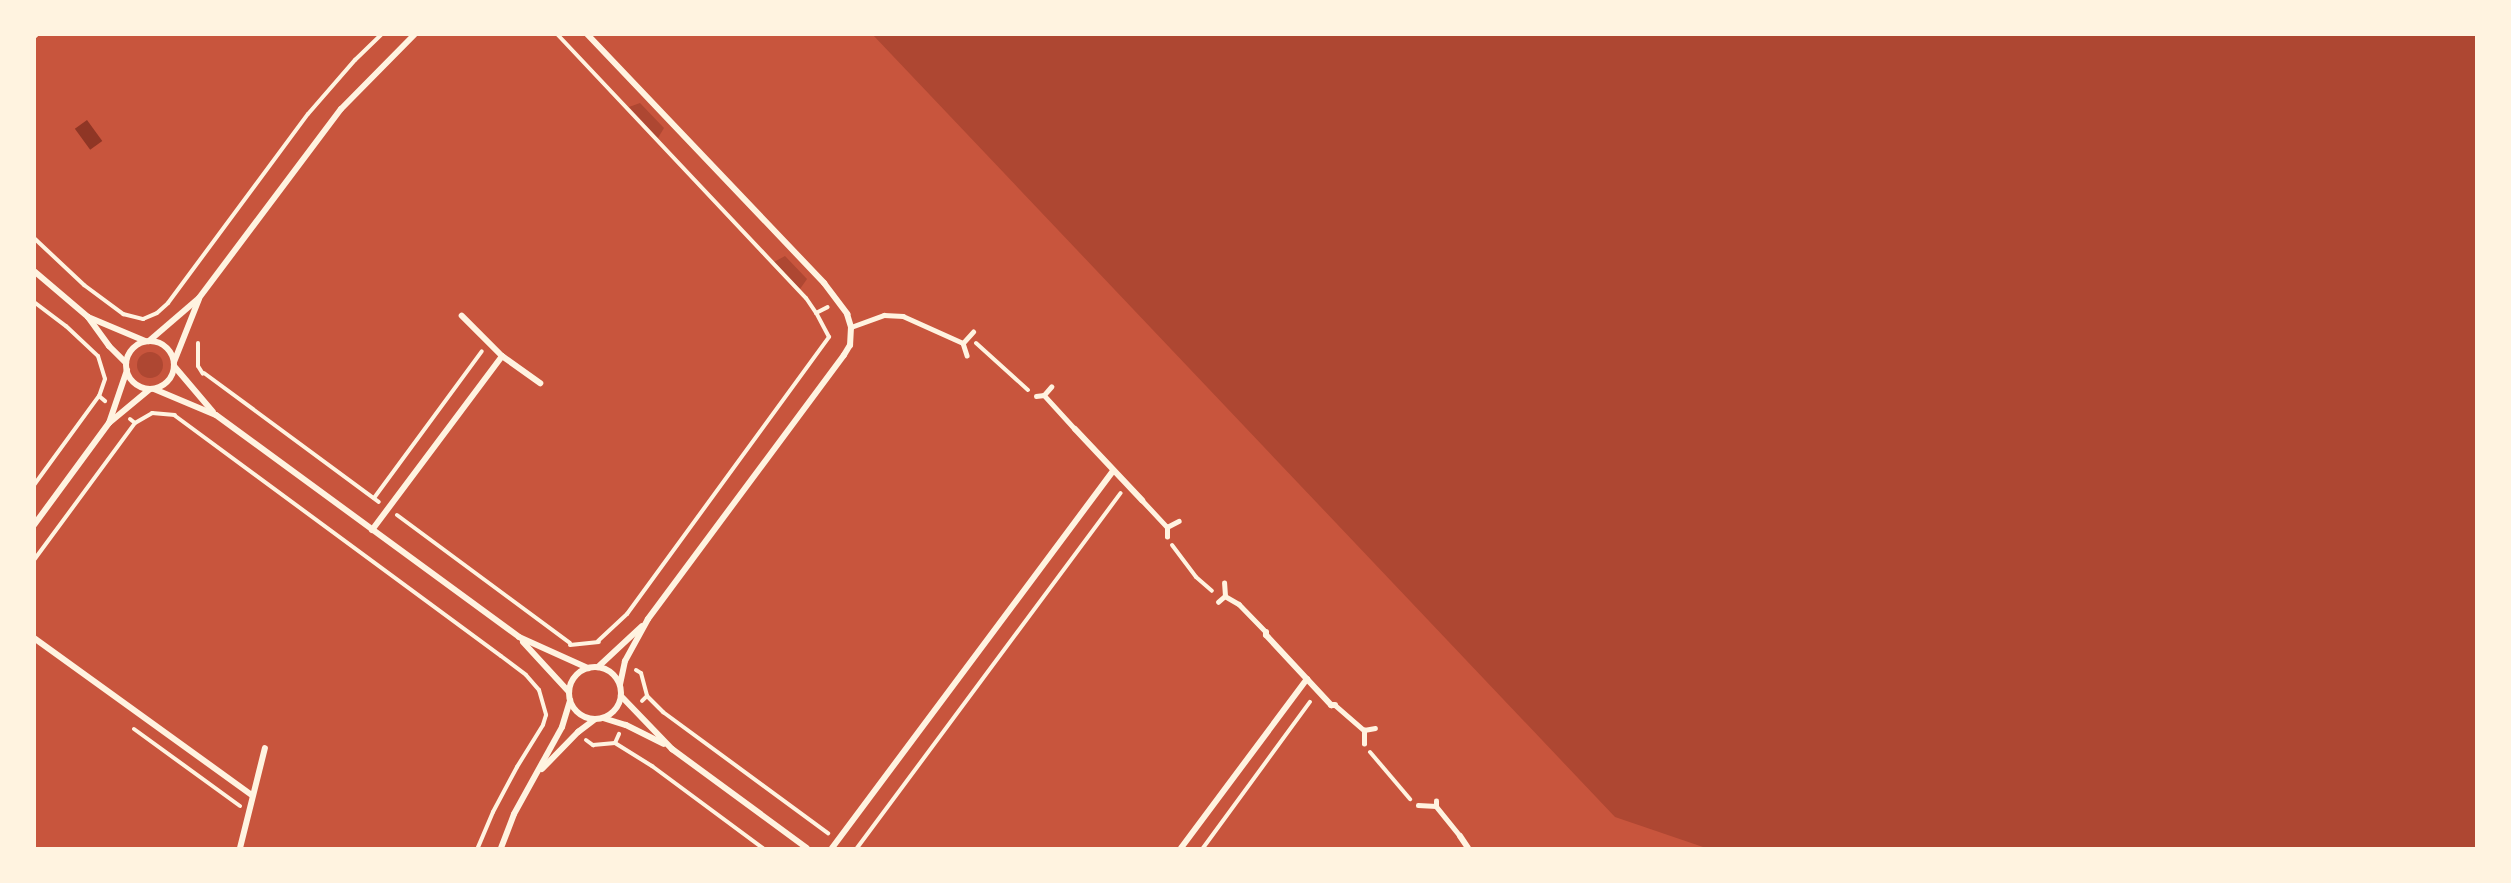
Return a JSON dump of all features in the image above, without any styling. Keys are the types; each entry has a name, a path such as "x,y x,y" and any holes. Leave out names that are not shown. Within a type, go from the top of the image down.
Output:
{"street":[{"path":"109,423 132,349 147,341 199,298 336,116 415,34"},
{"path":"587,34 839,301 851,327 849,345 843,354 648,619 598,667"},
{"path":"34,271 88,317 126,367 135,384 216,415"},
{"path":"34,525 109,423 152,389 168,381 199,298"},
{"path":"462,316 502,356 540,383"},
{"path":"88,317 147,341 163,344 172,355 174,364 216,415 519,637 588,668"},
{"path":"372,530 502,356"},
{"path":"1075,429 1126,486 1142,500"},
{"path":"832,849 1113,471"},
{"path":"603,718 615,710 621,696 620,684 625,664 648,619"},
{"path":"1266,632 1266,635 1318,692 1335,705"},
{"path":"519,637 568,692 579,714 623,724 672,749"},
{"path":"34,638 252,795"},
{"path":"568,692 574,676 588,668 598,667 611,672 620,684"},
{"path":"1180,849 1307,679"},
{"path":"621,696 672,749 807,849"},
{"path":"501,849 514,814 563,723 570,700"},
{"path":"537,774 578,732 595,719"},
{"path":"240,849 265,748"},
{"path":"1460,836 1468,849"}],"lane":[{"path":"851,327 874,317 895,315 911,318 963,343 967,355"},
{"path":"963,343 973,332"},
{"path":"1036,396 1044,395 1051,387"},
{"path":"1044,395 1075,429"},
{"path":"1142,500 1167,527 1167,537"},
{"path":"1167,527 1179,521"},
{"path":"1224,583 1225,596"},
{"path":"1218,602 1225,596"},
{"path":"1225,596 1239,604 1266,632"},
{"path":"1335,705 1364,730 1364,744"},
{"path":"1364,730 1375,728"},
{"path":"1418,805 1436,803 1460,836"}],"path":[{"path":"34,238 68,272 123,314 143,319 157,313 168,303 308,114 355,60 382,34"},
{"path":"557,34 806,298 829,337 627,614 598,640 570,643 566,659"},
{"path":"816,313 839,301"},
{"path":"968,337 1036,396"},
{"path":"374,498 488,343"},
{"path":"34,485 99,396"},
{"path":"174,415 501,656 526,675 537,688 544,703 546,715 543,725 493,812 478,849"},
{"path":"34,560 135,423"},
{"path":"857,849 1126,486"},
{"path":"1167,537 1196,577 1213,592 1218,602"},
{"path":"598,640 613,655"},
{"path":"625,664 641,673 646,696 663,712 838,841"},
{"path":"537,688 552,674"},
{"path":"1203,849 1318,692"},
{"path":"634,711 646,696"},
{"path":"546,715 563,723"},
{"path":"127,724 248,812"},
{"path":"615,743 623,724"},
{"path":"578,732 593,745 615,743 652,766 763,849"},
{"path":"1364,744 1407,796 1418,805"}],"shaded area":[{"path":"873,35 2476,35 2476,848 1706,848 1615,817"},
{"path":"640,103 664,128 658,138 629,107"},
{"path":"87,120 102,141 90,150 75,129"},
{"path":"785,256 807,279 800,289 774,262"},
{"path":"150,352 159,356 163,365 159,374 150,378 141,374 137,365 141,356"}]}
